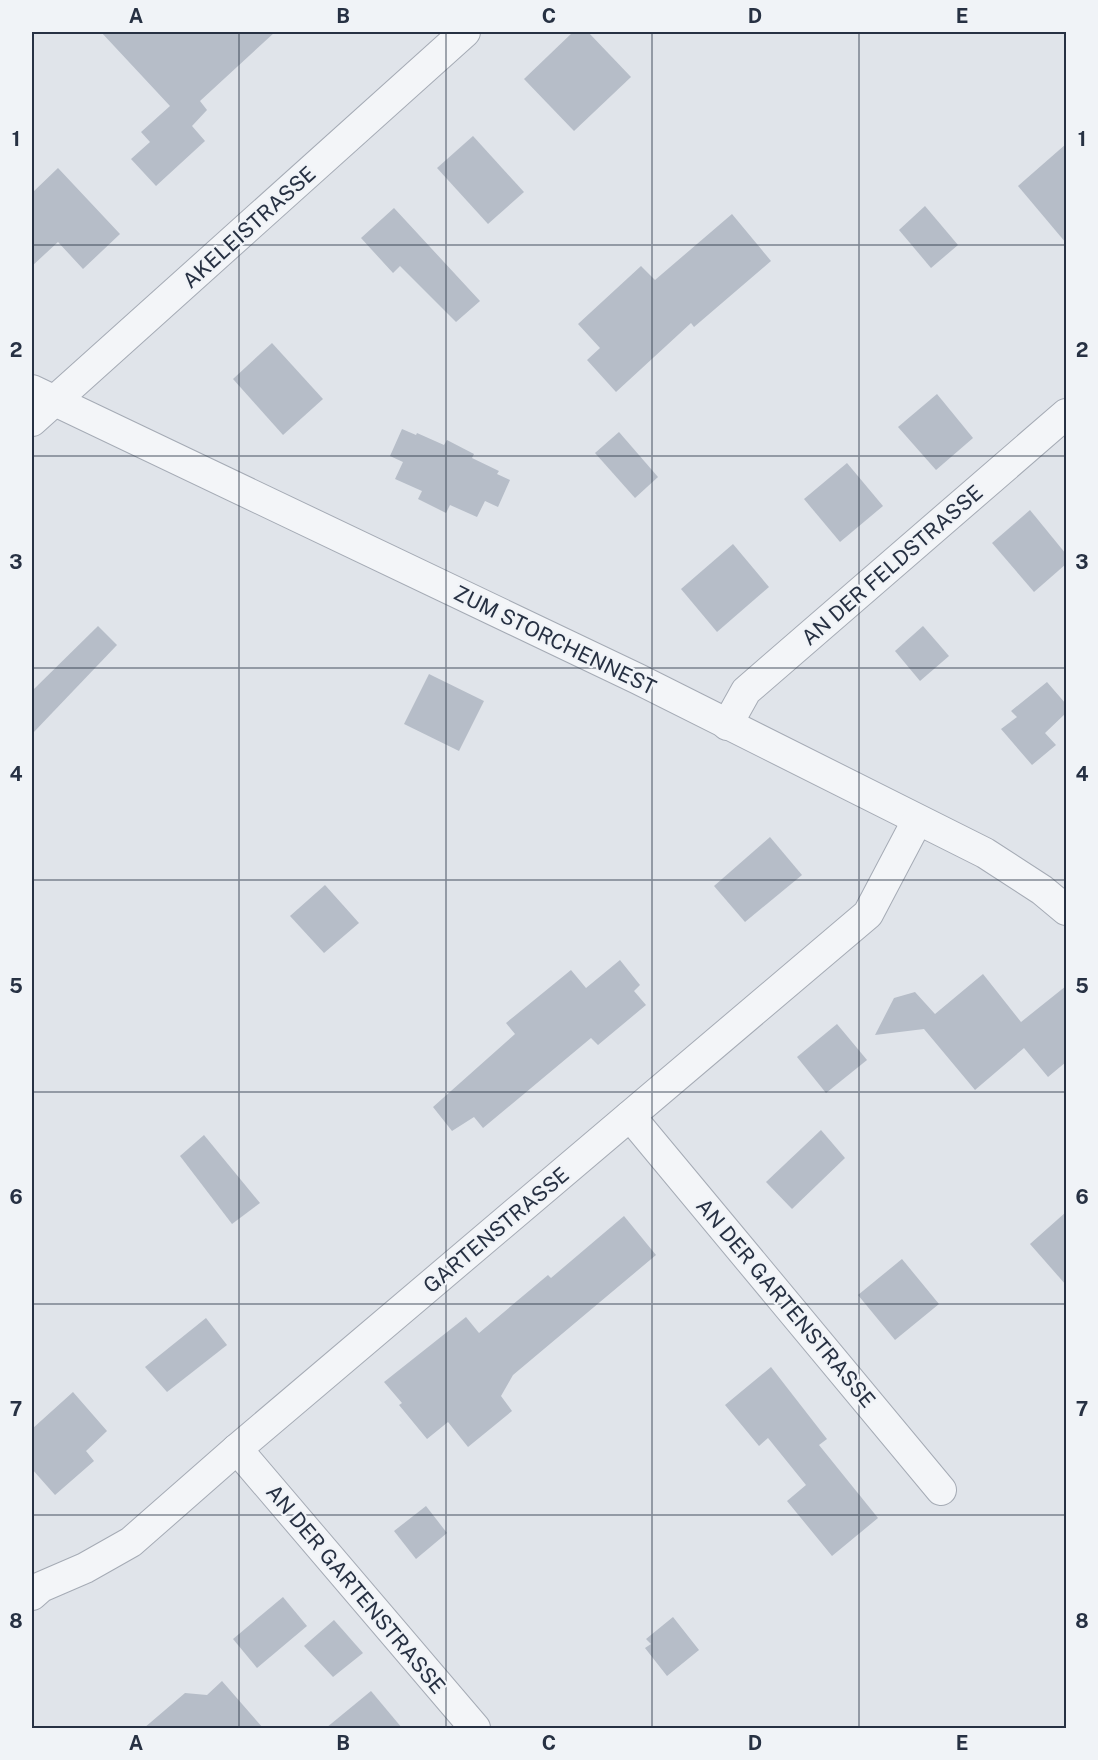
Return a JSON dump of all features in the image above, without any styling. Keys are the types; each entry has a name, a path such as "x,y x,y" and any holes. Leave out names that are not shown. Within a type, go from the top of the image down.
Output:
{"street":[{"name":"AKELEISTRASSE","path":"32,421 43,395 465,32"},
{"name":"ZUM STORCHENNEST","path":"43,395 627,674 985,854 1042,890 1066,910"},
{"name":"AN DER FELDSTRASSE","path":"727,725 746,691 1066,414"},
{"name":"GARTENSTRASSE","path":"32,1595 40,1587 85,1568 130,1542 868,915 917,821"},
{"name":"AN DER GARTENSTRASSE","path":"630,1116 941,1490"},
{"name":"AN DER GARTENSTRASSE","path":"237,1449 475,1728"}],"building":[{"path":"101,32 275,32 200,101 207,110 192,126 205,141 156,186 131,159 150,142 141,132 170,106"},
{"path":"573,32 588,32 631,77 574,131 524,79"},
{"path":"473,136 524,192 488,224 437,168"},
{"path":"1066,144 1066,243 1018,186"},
{"path":"58,168 120,234 83,269 58,242 32,266 32,193"},
{"path":"925,206 958,245 931,268 899,230"},
{"path":"394,208 480,301 456,322 400,266 393,273 361,238"},
{"path":"732,214 771,261 694,327 691,323 616,392 587,360 600,348 578,324 641,266 655,280"},
{"path":"272,343 323,399 283,435 233,379"},
{"path":"937,394 973,438 936,470 898,427"},
{"path":"402,429 444,445 447,440 474,454 472,458 499,471 497,474 510,480 498,507 485,501 477,517 450,505 446,513 418,499 422,491 395,479 403,462 390,456"},
{"path":"619,432 658,477 635,498 595,453"},
{"path":"847,463 883,506 840,542 804,499"},
{"path":"1030,510 1066,554 1066,564 1034,592 992,543"},
{"path":"733,544 769,587 717,632 681,589"},
{"path":"98,626 117,645 32,734 32,691"},
{"path":"923,626 949,656 920,681 895,651"},
{"path":"429,674 484,701 459,751 404,724"},
{"path":"1047,682 1066,704 1066,713 1045,733 1056,745 1032,765 1001,729 1017,717 1011,711"},
{"path":"770,837 802,875 745,922 714,886"},
{"path":"325,885 359,923 324,953 290,916"},
{"path":"620,960 640,985 634,991 646,1005 598,1045 591,1038 483,1128 474,1117 452,1131 433,1107 515,1034 506,1023 571,970 586,988"},
{"path":"983,974 1021,1022 1066,986 1066,1062 1048,1077 1024,1048 975,1090 924,1029 875,1035 894,998 915,992 935,1014"},
{"path":"837,1024 867,1060 826,1093 797,1057"},
{"path":"821,1130 845,1158 792,1209 766,1182"},
{"path":"204,1135 260,1203 232,1224 180,1156"},
{"path":"1066,1212 1066,1285 1030,1244"},
{"path":"624,1216 656,1255 513,1375 501,1396 512,1411 468,1447 448,1422 427,1439 399,1405 402,1403 384,1382 466,1317 479,1333 548,1275 551,1278"},
{"path":"902,1259 939,1304 895,1340 858,1295"},
{"path":"206,1318 227,1345 167,1392 145,1367"},
{"path":"771,1367 827,1439 819,1445 878,1518 832,1556 787,1501 806,1485 768,1438 759,1446 725,1405"},
{"path":"73,1392 107,1431 86,1451 94,1461 55,1495 32,1469 32,1429"},
{"path":"426,1506 447,1533 416,1559 394,1531"},
{"path":"283,1597 307,1626 257,1668 233,1639"},
{"path":"673,1617 699,1650 667,1676 645,1648 651,1644 646,1639"},
{"path":"334,1620 363,1653 333,1677 304,1646"},
{"path":"222,1681 263,1728 144,1728 185,1693 207,1695"},
{"path":"371,1691 402,1728 326,1728"}]}
